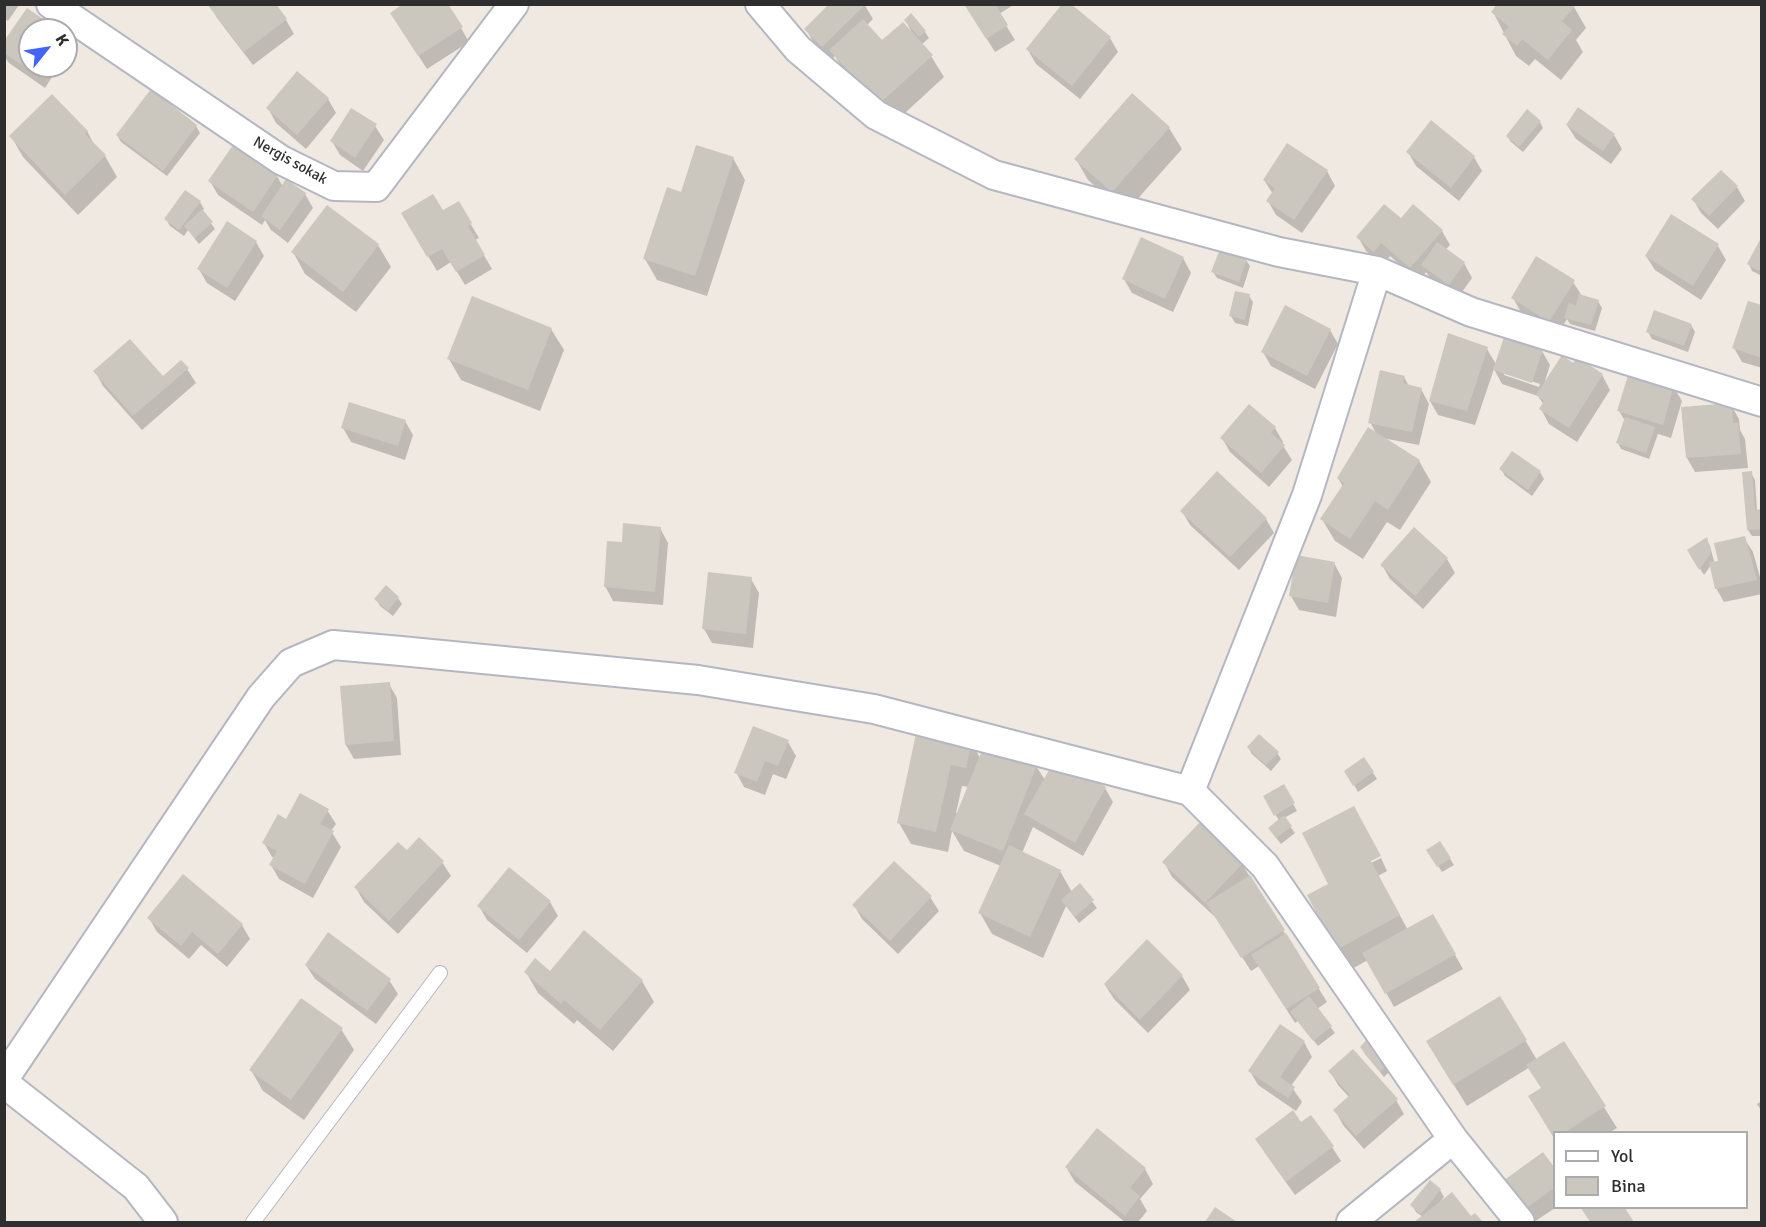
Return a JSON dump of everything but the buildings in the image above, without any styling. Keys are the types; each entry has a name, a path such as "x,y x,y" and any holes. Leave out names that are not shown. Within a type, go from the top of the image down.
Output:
{"street":[{"name":"Nergis sokak","path":"51,4 281,160 334,186 376,187 514,4"},
{"path":"760,4 798,49 876,115 994,175 1279,252 1377,271 1471,312 1761,402"},
{"path":"1190,791 1307,495 1377,271"},
{"path":"163,1222 136,1187 4,1081 261,697 291,663 333,645 698,680 839,703 874,709 1190,791 1265,866 1453,1139 1520,1222"},
{"path":"1351,1222 1453,1139"}],"lane":[{"path":"253,1222 440,973"}]}
